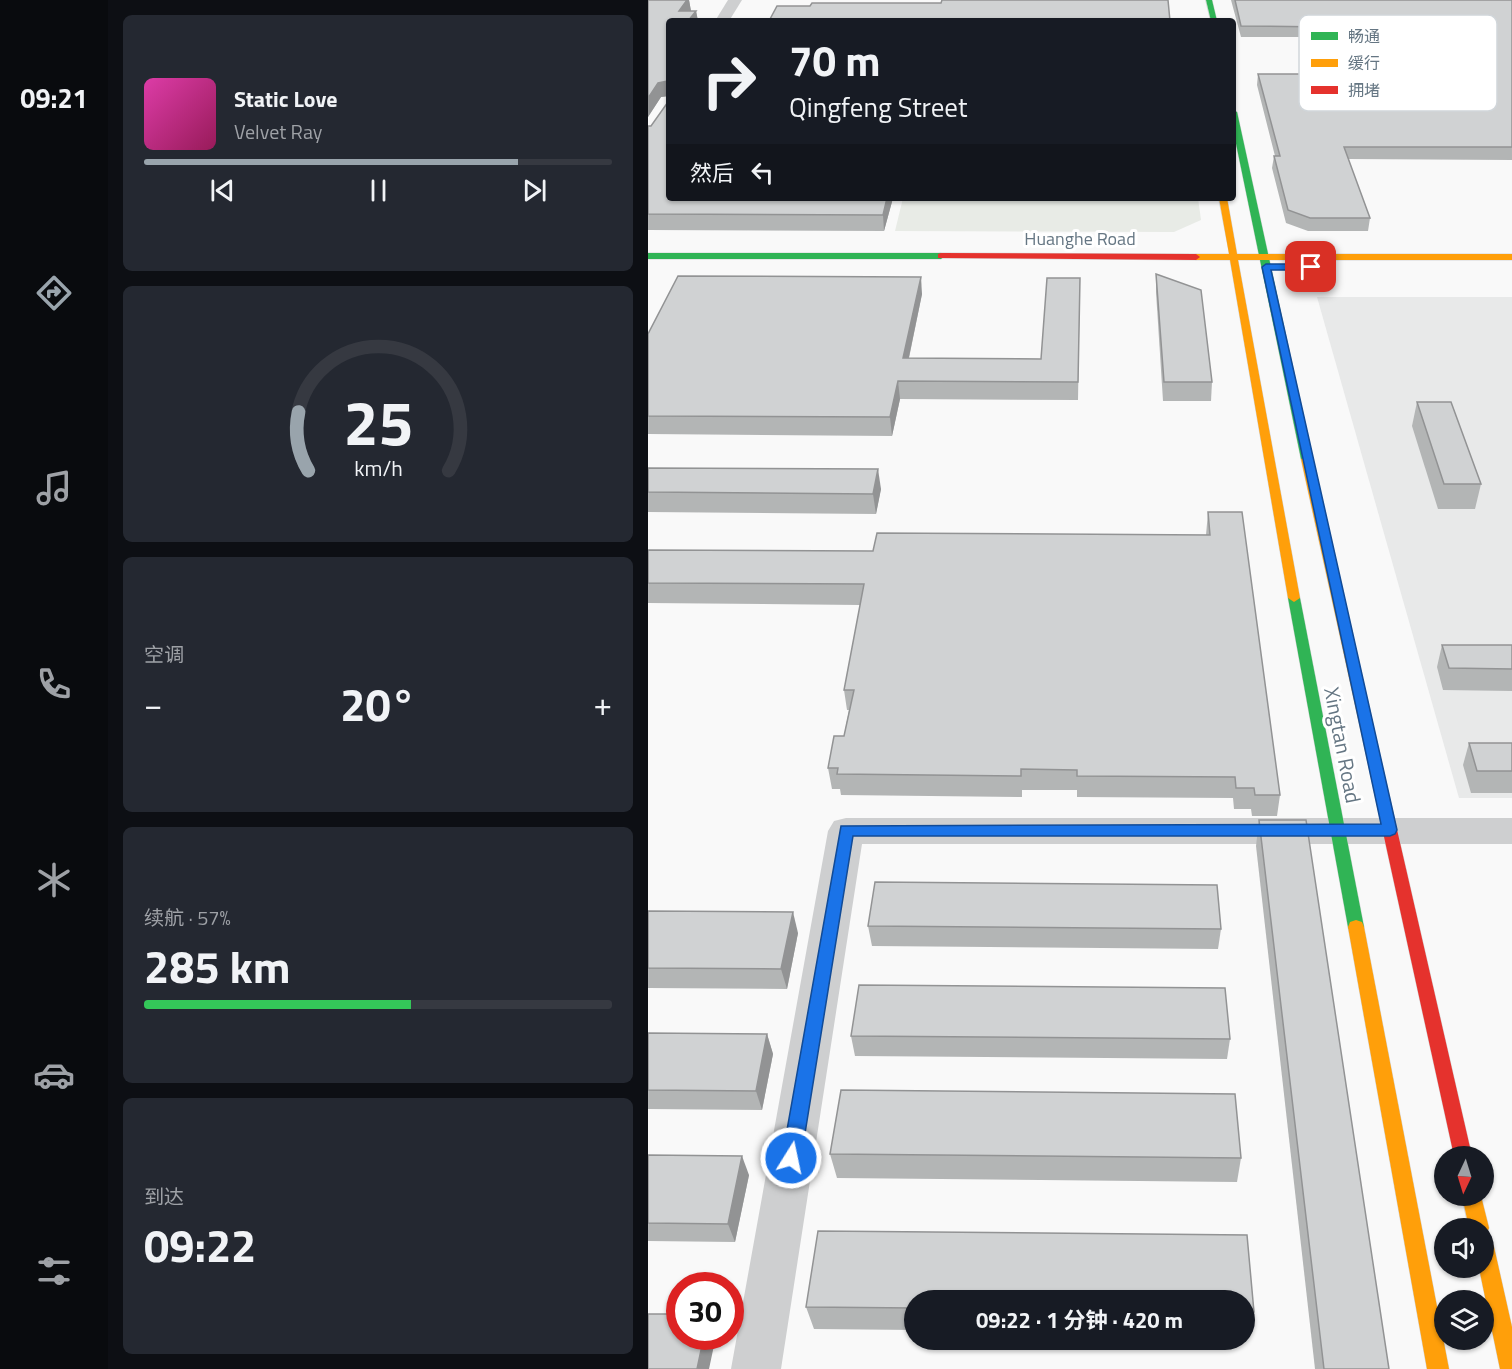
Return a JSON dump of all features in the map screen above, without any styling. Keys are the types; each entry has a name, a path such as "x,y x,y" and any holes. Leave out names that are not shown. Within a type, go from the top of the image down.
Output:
{"street":[{"path":"724,18 735,0"},
{"path":"1209,0 1213,18"},
{"name":"Xingtan Road","path":"1236,126 1461,1146"},
{"name":"Xingtan Road","path":"1224,201 1438,1369"},
{"name":"Huanghe Road","path":"648,256 1234,262"},
{"name":"Huanghe Road","path":"648,266 1265,262 1512,257"},
{"name":"Huanghe Road","path":"1265,262 1512,268"},
{"path":"756,1369 846,831 1512,831"},
{"path":"1491,1278 1511,1369"}],"shaded area":[{"path":"902,201 1198,201 1201,220 1174,232 895,231"},
{"path":"1317,297 1512,297 1512,798 1459,798"}],"building":[{"path":"648,0 687,0 679,11 696,11 690,18 666,18 666,81 658,83 648,98"},
{"path":"942,0 1168,0 1170,18 771,18 777,6 810,6 812,3 941,3"},
{"path":"1235,0 1512,0 1512,147 1344,147 1370,218 1310,218 1288,210 1274,156 1280,156 1258,74 1299,74 1299,111 1497,111 1497,15 1299,15 1299,27 1241,26"},
{"path":"666,105 666,201 886,201 883,215 648,214 648,126 651,126"},
{"path":"1156,274 1201,290 1212,382 1164,382"},
{"path":"678,276 921,277 903,358 1041,359 1047,278 1080,278 1078,382 898,381 890,417 648,416 648,334"},
{"path":"1417,402 1451,402 1481,484 1444,484"},
{"path":"648,468 878,469 873,494 648,492"},
{"path":"1208,512 1242,512 1280,795 1255,795 1254,788 1236,788 1235,777 1077,776 1077,770 1021,769 1021,776 837,774 838,768 828,768 834,736 844,736 854,690 844,690 864,584 648,583 648,550 873,551 877,533 1210,535"},
{"path":"1442,645 1512,645 1512,669 1449,668"},
{"path":"1469,743 1512,743 1512,771 1477,771"},
{"path":"1259,820 1306,820 1389,1369 1324,1369"},
{"path":"875,882 1217,885 1221,929 868,926"},
{"path":"648,911 793,912 781,969 648,968"},
{"path":"859,985 1225,988 1230,1039 851,1036"},
{"path":"648,1033 767,1034 756,1091 648,1090"},
{"path":"841,1090 1235,1094 1241,1158 830,1154"},
{"path":"648,1155 742,1156 728,1224 648,1223"},
{"path":"818,1231 1247,1235 1252,1290 904,1290 904,1308 806,1307"},
{"path":"648,1314 666,1314 666,1350 701,1350 697,1369 648,1369"}],"traffic: fast":[{"path":"1209,0 1213,18"},
{"path":"1236,126 1307,459"},
{"path":"648,256 941,256"},
{"path":"1294,598 1356,927"}],"traffic: slow":[{"path":"1224,201 1294,598"},
{"path":"1196,257 1512,257"},
{"path":"1307,459 1377,773"},
{"path":"1356,927 1438,1369"},
{"path":"1474,1206 1477,1218"},
{"path":"1491,1278 1511,1369"}],"traffic: jam":[{"path":"941,256 1196,257"},
{"path":"1377,773 1461,1146"}],"route":[{"path":"791,1158 846,831 1390,830 1266,267 1311,267"}]}
